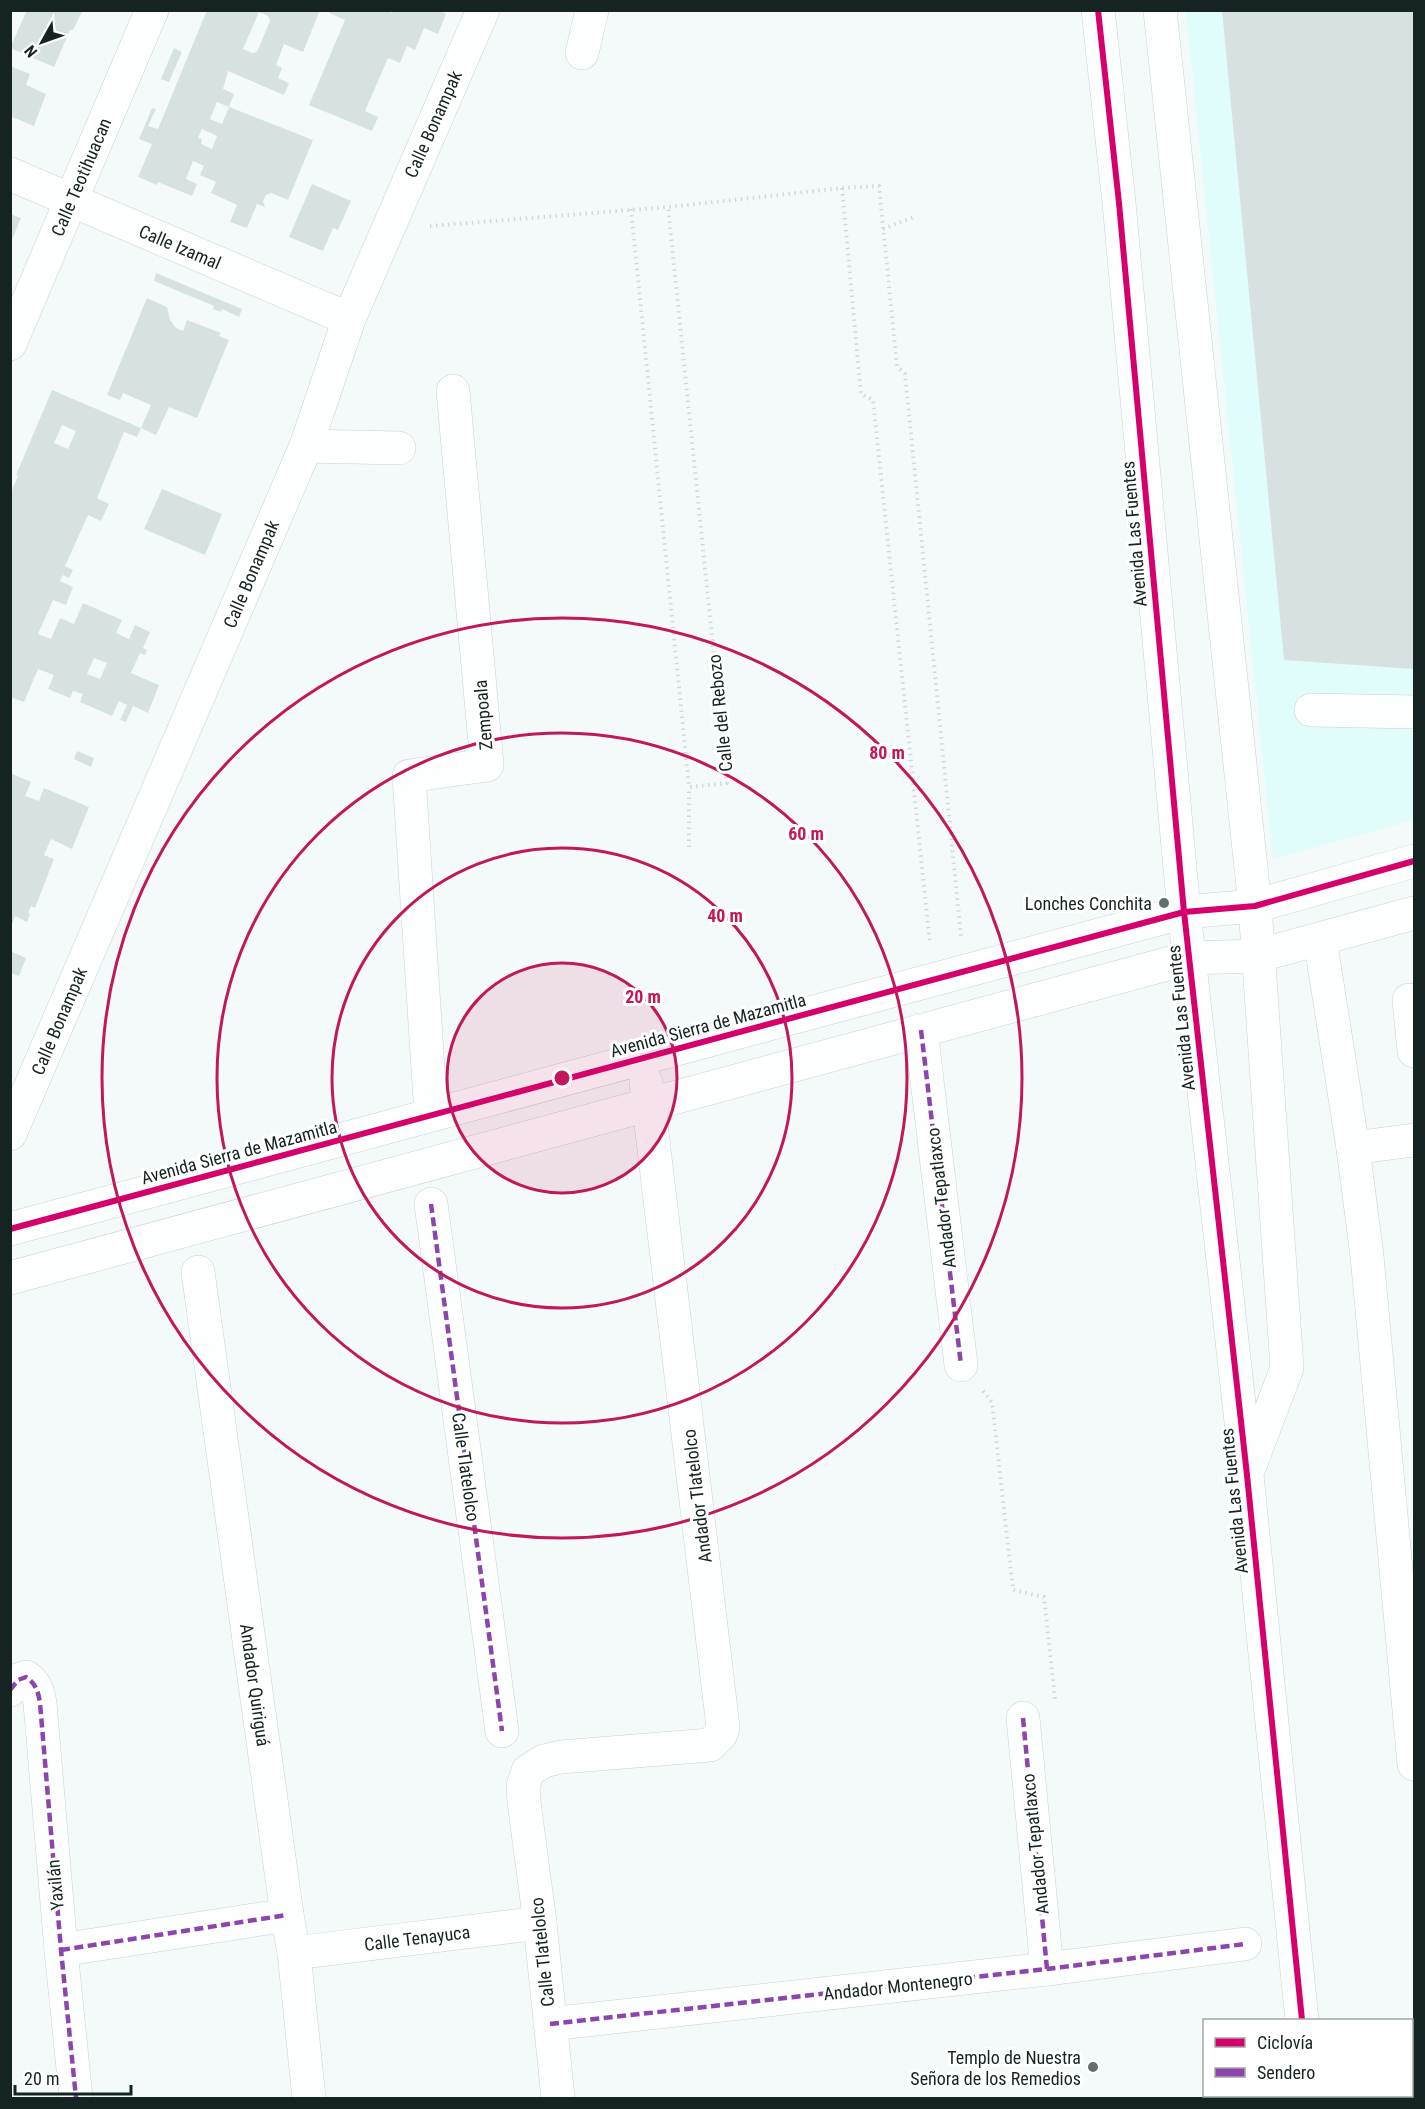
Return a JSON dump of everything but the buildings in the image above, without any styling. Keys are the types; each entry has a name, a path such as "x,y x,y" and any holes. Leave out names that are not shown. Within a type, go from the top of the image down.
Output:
{"street":[{"name":"Calle Teotihuacan","path":"10,344 152,10"},
{"name":"Calle Bonampak","path":"10,1134 306,446 349,319 483,10"},
{"path":"582,53 592,10"},
{"name":"Avenida Las Fuentes","path":"1098,10 1120,215 1184,912 1247,1475 1302,2019"},
{"name":"Avenida Las Fuentes","path":"1160,10 1255,906 1287,1368 1247,1475"},
{"name":"Calle Izamal","path":"10,174 349,319"},
{"name":"Zempoala","path":"431,1115 409,776 487,765 453,391"},
{"path":"306,446 399,448"},
{"path":"1311,710 1414,711"},
{"name":"Avenida Sierra de Mazamitla","path":"10,1229 1184,912 1255,906 1414,861"},
{"path":"10,1278 1190,958 1257,956 1414,913"},
{"path":"1320,939 1353,1148 1367,1256 1414,1764"},
{"path":"1409,1000 1414,1051"},
{"name":"Andador Tepatlaxco","path":"921,1030 961,1365"},
{"name":"Andador Tlatelolco","path":"528,1771 544,1761 561,1757 710,1745 723,1728 643,1058"},
{"path":"1353,1148 1414,1140"},
{"name":"Calle Tlatelolco","path":"431,1204 502,1731"},
{"name":"Andador Quiriguá","path":"198,1272 294,1953 309,2098"},
{"name":"Yaxilán","path":"18,1684 33,1682 40,1703 76,2098"},
{"name":"Andador Tepatlaxco","path":"1023,1718 1047,1969"},
{"name":"Calle Tlatelolco","path":"528,1771 523,1786 524,1802 540,1923 558,2098"},
{"path":"61,1950 287,1915"},
{"name":"Calle Tenayuca","path":"294,1953 540,1923"},
{"name":"Andador Montenegro","path":"550,2024 1047,1969 1245,1944"}],"path":[{"path":"387,230 668,207 879,186 897,366 905,374 965,971"},
{"path":"842,188 861,394 873,400 933,979"},
{"path":"883,229 914,217"},
{"path":"689,787 689,847"},
{"path":"961,1365 992,1402 1013,1590 1044,1597 1055,1701"}],"shaded area":[{"path":"1186,11 1414,11 1414,820 1273,859"}],"marked path":[{"path":"921,1030 961,1365"},
{"path":"431,1204 502,1731"},
{"path":"10,1690 18,1680 26,1677 36,1688 40,1703 76,2098"},
{"path":"1023,1718 1047,1969"},
{"path":"61,1950 287,1915"},
{"path":"550,2024 1047,1969 1245,1944"}],"cycle path":[{"path":"1098,10 1119,203 1184,912 1247,1475 1302,2019"},
{"path":"10,1229 1184,912 1255,906 1414,861"}],"place":[{"name":"Lonches Conchita","path":"1164,903"},
{"name":"Templo de Nuestra Señora de los Remedios","path":"1093,2067"}]}
